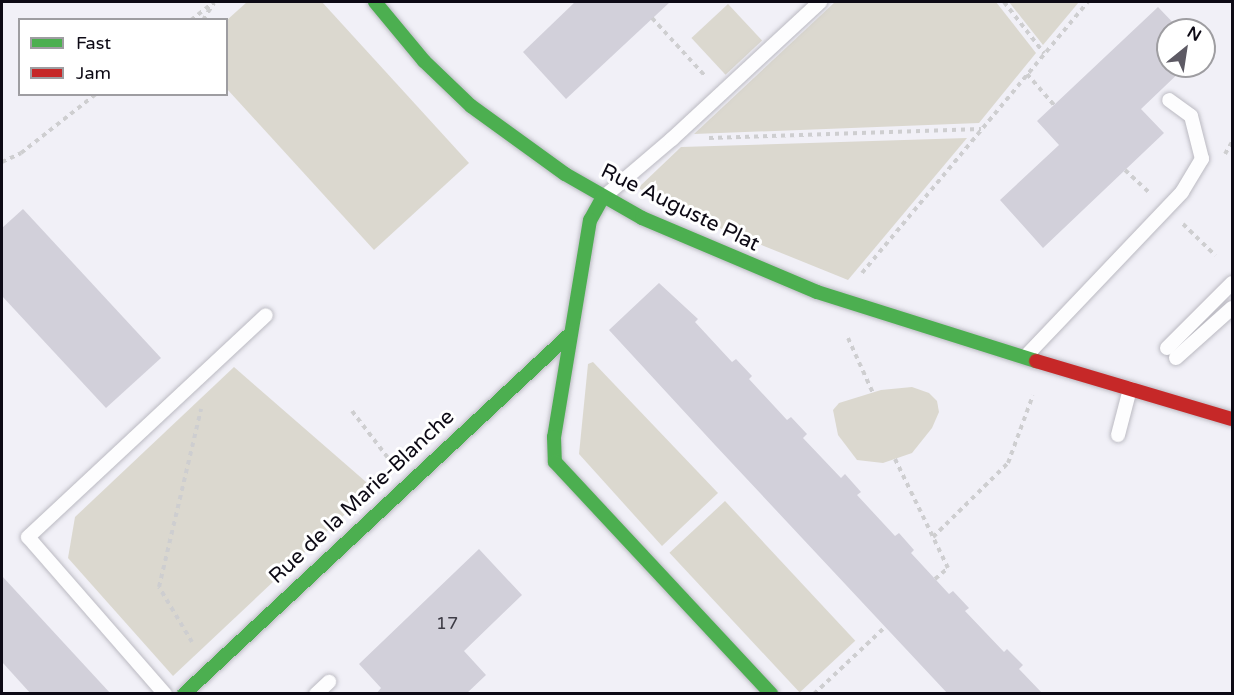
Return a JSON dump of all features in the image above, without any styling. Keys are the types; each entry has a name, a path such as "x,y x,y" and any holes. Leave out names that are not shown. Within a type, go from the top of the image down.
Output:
{"street":[{"name":"Rue Auguste Plat","path":"375,2 424,61 471,106 519,143 603,197 726,256 840,300 1233,419"},
{"path":"603,197 590,220 554,437 555,462 771,693"},
{"name":"Rue de la Marie-Blanche","path":"184,693 407,483 570,334"}],"lane":[{"path":"603,197 672,139 820,2"},
{"path":"1024,357 1182,192 1203,159 1191,116 1169,100"},
{"path":"1233,283 1172,353 1233,308"},
{"path":"165,693 28,537 266,315"},
{"path":"1118,435 1130,389"},
{"path":"316,693 329,682"}],"path":[{"path":"194,18 215,2"},
{"path":"204,18 215,2"},
{"path":"1004,2 1044,53"},
{"path":"873,393 847,334 840,300 1088,2"},
{"path":"652,18 721,94"},
{"path":"1027,74 1054,105"},
{"path":"2,162 21,153 93,96"},
{"path":"672,139 981,129"},
{"path":"933,537 1008,463 1045,363"},
{"path":"208,670 159,587 211,366"},
{"path":"352,411 407,483"},
{"path":"895,459 948,568 935,579"},
{"path":"814,693 885,627"}],"shaded area":[{"path":"247,2 322,2 469,163 374,250 228,90 228,19"},
{"path":"835,2 996,2 1036,53 979,123 694,134"},
{"path":"1009,2 1079,2 1043,45"},
{"path":"728,4 762,41 726,75 691,38"},
{"path":"967,138 848,280 717,227 638,188 681,147"},
{"path":"593,362 718,493 662,546 579,454 588,364"},
{"path":"234,367 373,488 173,676 68,558 75,517"},
{"path":"912,387 929,393 937,401 939,412 932,428 912,453 883,463 857,460 838,435 833,410 839,403 881,390"},
{"path":"725,501 855,641 800,693 669,553"}],"building":[{"path":"575,2 670,2 566,99 523,52"},
{"path":"1158,7 1169,18 1156,18 1156,78 1173,78 1141,109 1164,133 1043,248 1000,200 1059,145 1037,121"},
{"path":"23,209 161,358 106,408 2,296 2,228"},
{"path":"659,283 698,319 695,322 732,362 736,359 752,376 749,379 787,420 791,417 807,434 803,438 841,478 845,474 861,492 857,495 895,536 899,533 914,550 911,553 949,594 953,591 969,608 965,611 1004,652 1007,649 1023,665 1019,669 1043,694 948,694 715,445 609,330"},
{"path":"479,549 522,595 464,651 486,675 466,694 376,694 381,688 359,664"},
{"path":"2,576 111,694 31,694 2,662"}],"traffic: fast":[{"path":"375,2 424,61 471,106 565,174 642,218 817,292 1036,361"},
{"path":"603,197 590,220 554,437 555,462 771,694"},
{"path":"184,694 570,334"}],"traffic: jam":[{"path":"1036,361 1232,419"}]}
